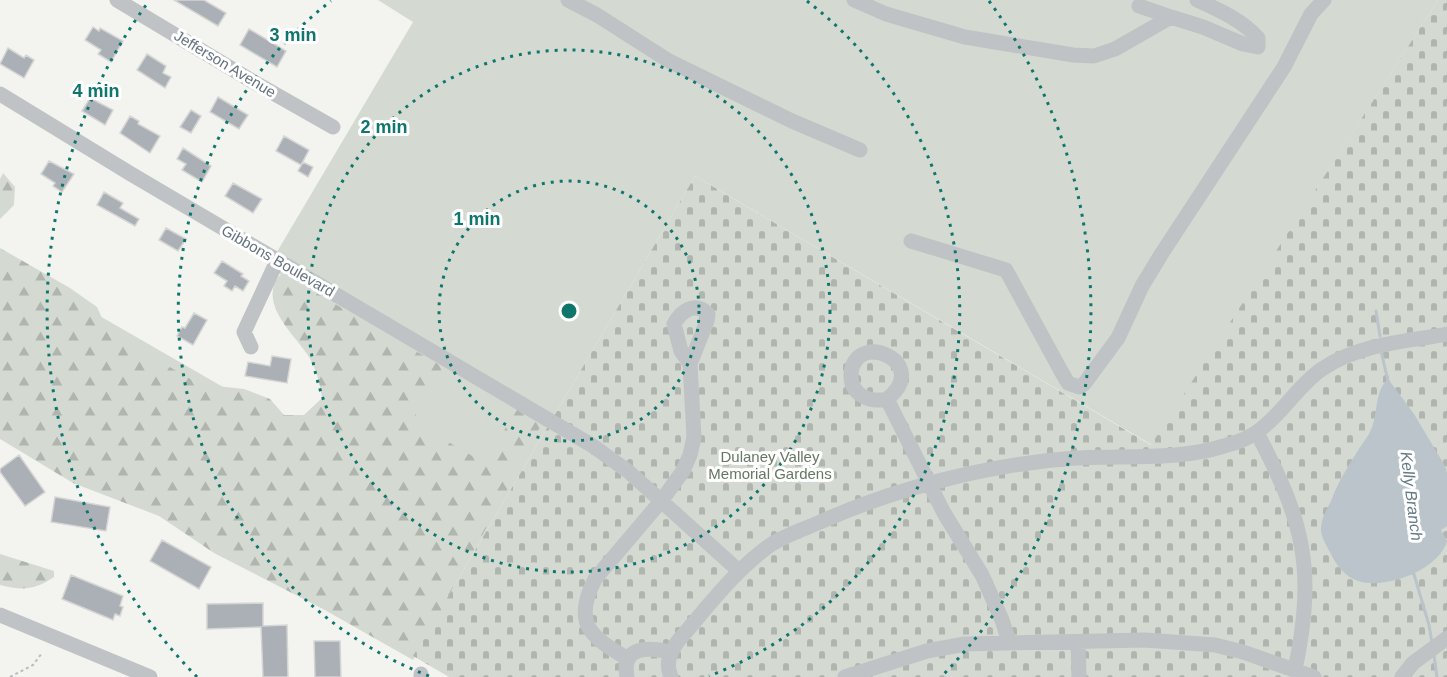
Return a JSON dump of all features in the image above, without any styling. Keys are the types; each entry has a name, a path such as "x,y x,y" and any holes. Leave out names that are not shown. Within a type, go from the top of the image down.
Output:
{"street":[{"name":"Jefferson Avenue","path":"117,0 333,127"},
{"path":"568,0 597,15 669,61 792,121 860,150"},
{"path":"854,0 886,14 965,36 1073,55 1094,56 1115,49 1171,17"},
{"path":"1139,6 1203,27 1243,44 1258,47 1258,38 1252,31 1197,0"},
{"path":"911,241 1006,270 1050,354 1068,383 1079,387 1084,384 1118,338 1142,286 1162,253 1284,67 1311,14 1324,0"},
{"name":"Gibbons Boulevard","path":"0,93 277,261 558,424 629,472 740,571"},
{"path":"251,347 244,332 277,261"},
{"path":"671,677 668,661 678,641 740,571 770,545 796,532 884,496 993,470 1044,461 1170,455 1222,447 1257,433 1308,380 1339,360 1373,347 1447,334"},
{"path":"628,659 593,636 588,627 585,603 595,579 662,500 683,471 694,437 690,364"},
{"path":"887,399 928,484 982,575 1009,642"},
{"path":"1257,433 1288,497 1304,556 1305,613 1295,670"},
{"path":"0,615 150,677"},
{"path":"1402,677 1421,655 1447,638"},
{"path":"845,677 927,651 965,644 1145,640 1215,645 1243,652 1314,677"},
{"path":"1078,642 1079,677"},
{"path":"627,677 628,659 635,652 645,648 671,652"}],"path":[{"path":"10,677 33,665 42,653"}],"green space":[{"path":"378,0 1438,0 1152,445 695,176 413,656 0,287 13,266 322,444 352,316 268,267 413,22"},
{"name":"Dulaney Valley Memorial Gardens","path":"1438,0 1447,0 1447,677 449,677 413,656 695,176 1151,445"},
{"path":"3,173 15,187 14,205 0,219 0,179"},
{"path":"0,248 70,288 97,307 106,327 115,339 199,384 244,389 270,399 284,415 304,415 322,398 313,364 277,313 274,304 274,285 282,273 443,367 415,412 419,425 481,461 494,449 516,409 541,426 513,468 510,485 413,660 323,609 214,553 159,516 73,483 0,439"},
{"path":"0,554 54,571 54,577 41,585 28,588 0,585"}],"water":[{"path":"1388,379 1414,414 1445,466 1447,526 1441,530 1447,541 1434,561 1422,569 1396,580 1369,583 1353,579 1341,570 1325,543 1321,527 1339,483 1369,434 1380,391"}],"building":[{"path":"174,0 204,0 226,13 218,26"},
{"path":"93,27 99,31 100,28 123,41 111,62 98,54 101,50 85,40"},
{"path":"249,29 286,51 277,67 240,45"},
{"path":"8,48 24,58 26,55 34,60 24,78 0,64"},
{"path":"147,54 166,66 163,73 171,77 165,88 137,70"},
{"path":"218,97 248,115 239,129 210,112"},
{"path":"90,98 113,110 105,125 82,111"},
{"path":"191,110 201,116 191,133 180,127"},
{"path":"130,116 139,121 138,124 160,136 150,153 120,133"},
{"path":"284,136 309,150 301,165 276,151"},
{"path":"183,148 211,166 202,182 182,170 186,164 177,159"},
{"path":"49,161 74,174 62,192 53,186 55,183 41,174"},
{"path":"303,162 313,167 308,177 298,171"},
{"path":"233,183 262,199 253,213 225,196"},
{"path":"104,192 123,203 120,208 139,219 135,226 97,205"},
{"path":"166,228 186,239 178,251 159,240"},
{"path":"222,261 243,274 241,276 249,281 243,291 235,286 232,291 224,286 227,281 214,273"},
{"path":"194,313 207,320 193,345 177,336"},
{"path":"272,356 291,359 287,383 245,376 248,362 270,366"},
{"path":"19,455 45,492 25,506 0,472 0,469"},
{"path":"55,497 110,507 106,531 51,522"},
{"path":"162,540 211,567 199,589 150,561"},
{"path":"71,575 123,596 120,616 115,614 113,620 62,599"},
{"path":"263,603 263,626 287,625 288,677 263,677 261,627 207,629 207,604"},
{"path":"314,641 340,641 341,677 315,677"}],"waterway":[{"name":"Kelly Branch","path":"1376,311 1380,336"},
{"name":"Kelly Branch","path":"1381,351 1388,381"},
{"name":"Kelly Branch","path":"1413,571 1432,643"},
{"name":"Kelly Branch","path":"1434,655 1437,677"}]}
